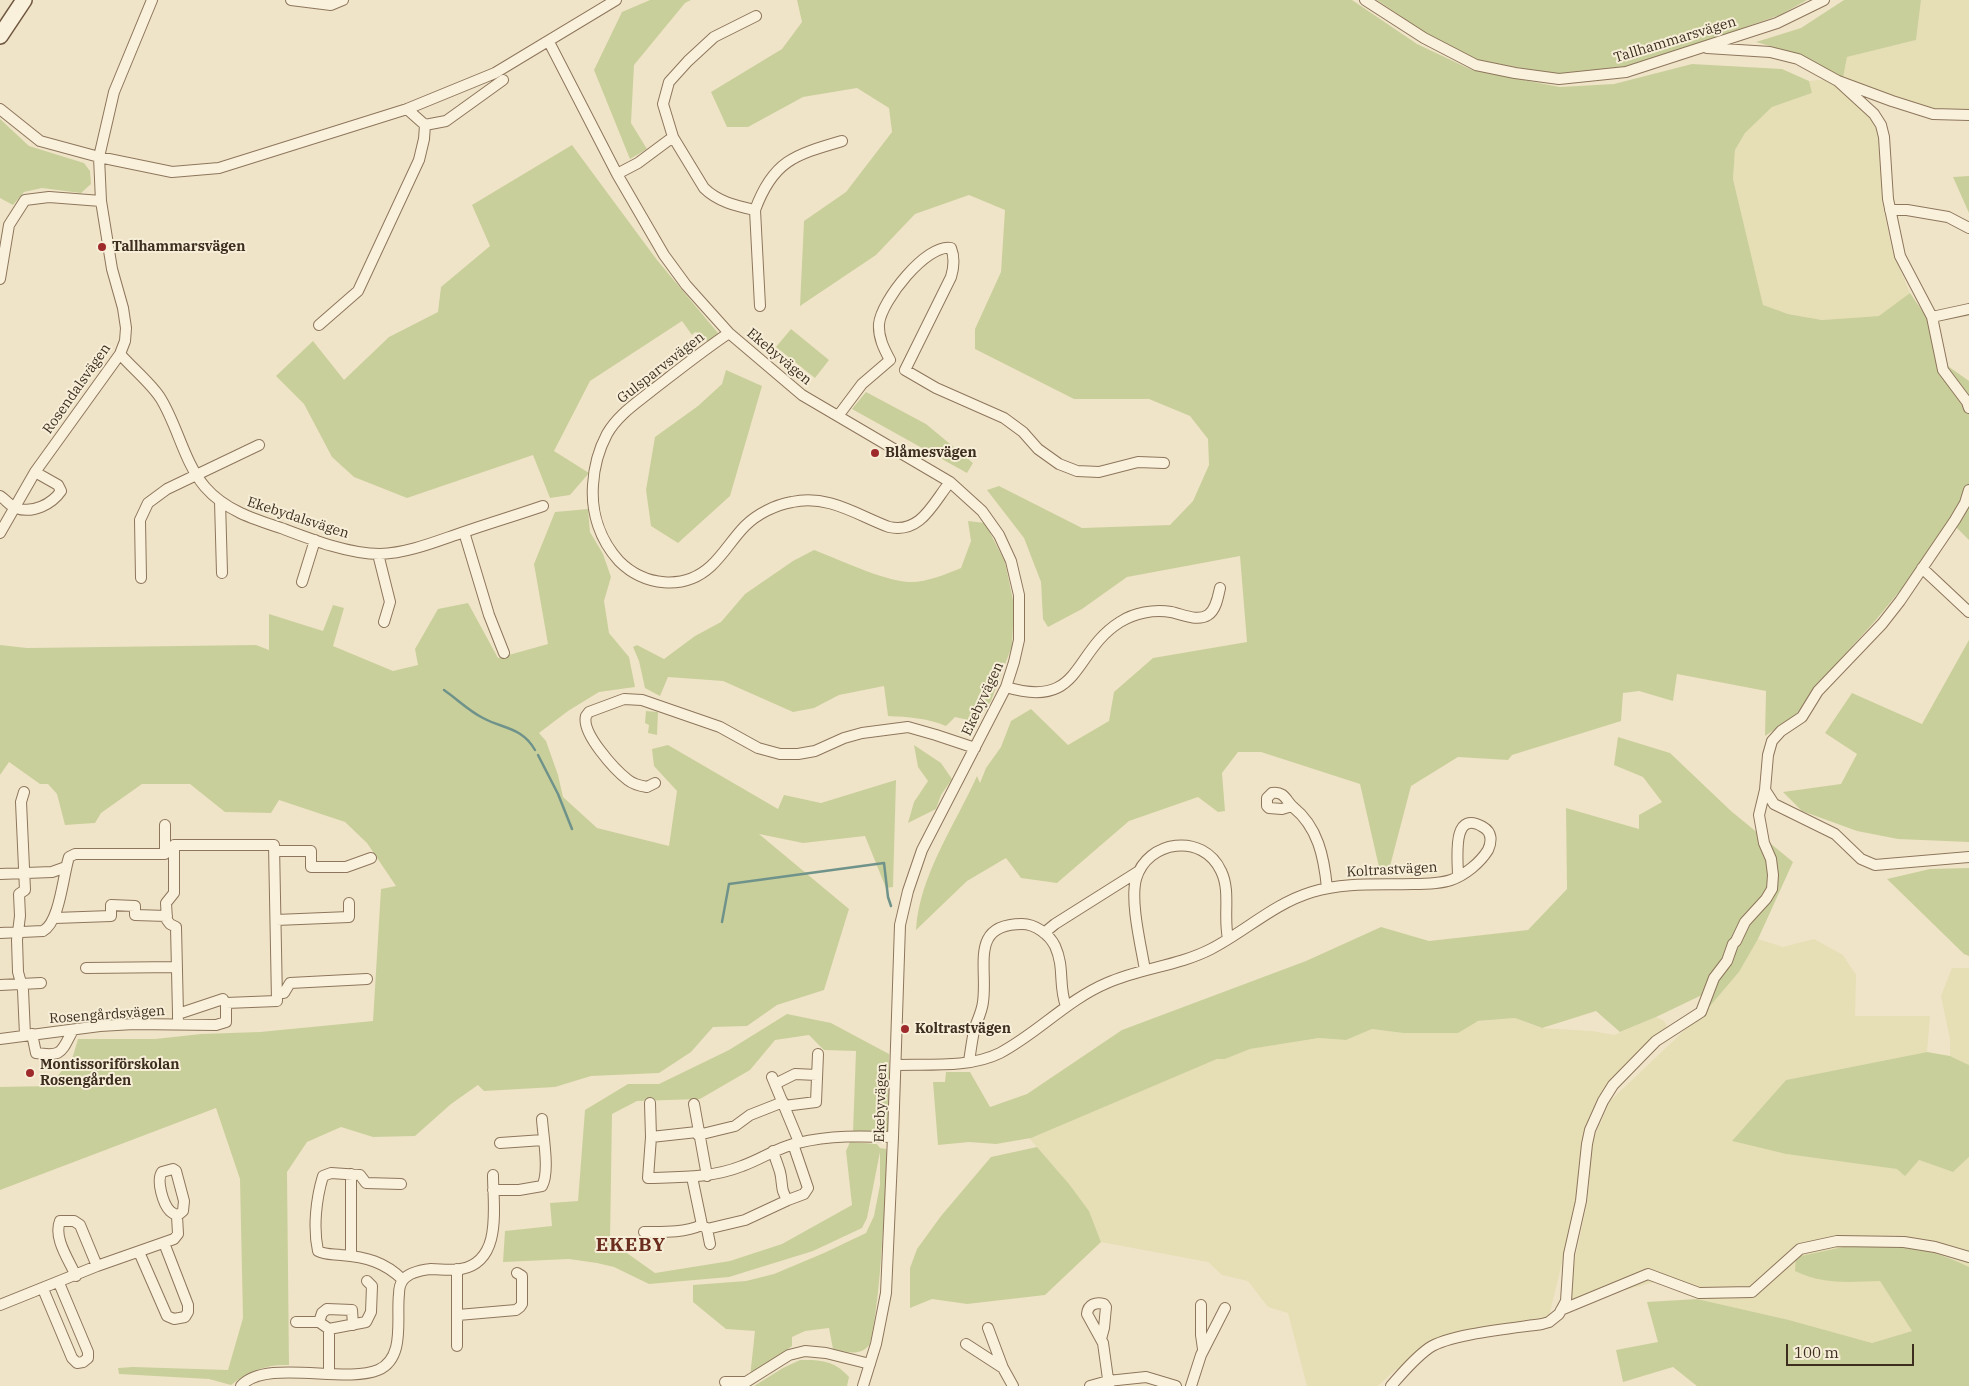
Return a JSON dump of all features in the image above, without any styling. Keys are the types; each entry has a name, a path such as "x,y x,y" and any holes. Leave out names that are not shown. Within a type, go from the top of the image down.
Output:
{"main road":[{"path":"0,36 24,0"}],"street":[{"name":"Rosendalsvägen","path":"0,533 35,472 120,354 125,341 123,308 112,270 101,201 99,157 114,92 152,0"},
{"path":"291,0 331,5 343,0"},
{"path":"0,109 40,141 99,157 172,172 219,168 407,109 496,73 616,0"},
{"name":"Tallhammarsvägen","path":"1365,0 1424,38 1476,65 1559,79 1626,72 1777,23 1824,0"},
{"path":"755,210 718,199 704,188 673,137 663,104 669,82 688,61 714,37 756,16"},
{"name":"Ekebyvägen","path":"549,42 617,174 664,254 686,284 730,333 802,395 950,482 982,511 999,535 1016,577 1021,615 1019,640 1006,687 922,850 913,872 904,906 898,947 896,1065 886,1293 870,1364 863,1386"},
{"path":"1701,47 1770,52 1798,59 1838,81 1933,114 1969,115"},
{"path":"425,126 446,121 503,80"},
{"path":"1838,81 1874,114 1881,125 1884,137 1884,160 1890,210 1900,256 1932,317 1943,370 1967,402 1969,408"},
{"path":"407,109 425,126"},
{"path":"319,325 358,291 419,160 425,126"},
{"path":"617,174 638,162 673,137"},
{"path":"758,300 755,210 765,186 776,171 794,157 842,142"},
{"path":"0,279 9,225 25,200 49,197 101,201"},
{"path":"1890,210 1907,210 1948,217 1969,228"},
{"path":"905,370 952,278 954,264 951,248 938,248 920,262 899,284 883,310 879,323 880,335 890,360 905,370 936,388 1004,418 1023,432 1038,449 1059,464 1077,471 1099,472 1138,462 1164,463"},
{"path":"1932,317 1969,309"},
{"name":"Gulsparvsvägen","path":"730,333 626,412 608,432 594,472 593,500 595,515 600,532 606,543 630,572 660,583 679,582 690,579 711,566 745,526 756,517 779,506 793,502 817,500 834,503 889,527 897,529 910,527 924,518 950,482"},
{"name":"Ekebydalsvägen","path":"120,354 160,398 195,474 220,501 238,512 315,540 346,549 378,554 420,547 543,506"},
{"path":"838,416 862,384 890,360"},
{"path":"141,578 140,520 148,503 167,489 195,474 259,445"},
{"path":"0,496 15,508 32,510 55,500 61,491 58,485 35,472"},
{"path":"1391,1386 1429,1348 1437,1344 1454,1338 1542,1324 1555,1318 1561,1310 1566,1301 1569,1254 1581,1200 1588,1137 1603,1101 1613,1085 1656,1042 1701,1012 1714,978 1727,961 1733,944 1745,922 1766,899 1772,888 1771,859 1764,843 1759,816 1765,790 1768,755 1772,741 1781,731 1802,717 1818,692 1882,624 1955,520 1969,490"},
{"path":"220,501 222,573"},
{"path":"464,532 489,614 504,653"},
{"path":"302,582 315,540"},
{"path":"378,554 390,602 384,622"},
{"path":"1922,568 1969,612"},
{"path":"1006,687 1018,691 1034,692 1044,692 1056,688 1078,672 1094,646 1106,632 1121,622 1149,612 1170,612 1200,618 1208,615 1216,604 1220,588"},
{"path":"655,783 647,787 629,780 607,760 586,723 586,716 589,712 624,699 642,700 720,727 758,748 780,754 798,754 815,751 844,738 862,733 908,727 975,748"},
{"path":"1765,790 1774,804 1835,834 1860,859 1874,866 1969,858"},
{"path":"24,792 22,802 25,890 19,894 18,972 23,990 28,1035 36,1053 53,1056 62,1050 73,1030"},
{"path":"1292,806 1299,810 1306,818 1315,836 1323,860 1327,888"},
{"name":"Koltrastvägen","path":"896,1065 969,1061 999,1053 1066,1006 1108,982 1145,970 1171,965 1212,949 1277,906 1327,888 1360,884 1430,884 1452,880 1468,871 1479,861 1490,845 1489,832 1482,826 1468,824 1460,830 1457,841 1458,876"},
{"path":"165,826 174,893 166,903 168,922 176,926 178,1025"},
{"path":"1145,970 1136,921 1136,882 1139,871 1144,863 1152,856 1172,846 1181,844 1198,847 1211,856 1218,864 1224,878 1225,922 1228,938"},
{"path":"0,933 43,931 49,926 55,918 69,857 74,854 165,854 174,845 274,845 277,1001 224,1001 178,1014"},
{"path":"275,851 311,852 311,866 346,867 371,858"},
{"path":"0,874 52,872 66,867"},
{"path":"1044,933 1055,924 1139,871"},
{"path":"276,920 349,917 349,903"},
{"path":"55,918 111,916 111,906 135,906 135,915 167,916"},
{"path":"969,1061 973,1037 982,1010 985,981 984,950 989,936 1000,926 1025,924 1034,927 1044,933 1054,945 1060,960 1062,989 1066,1006"},
{"path":"86,968 177,967"},
{"path":"277,993 284,993 290,983 367,979"},
{"path":"0,984 41,982"},
{"name":"Rosengårdsvägen","path":"0,1039 134,1024 216,1025 226,1022 224,1001"},
{"path":"651,1137 698,1133 736,1126 750,1115 784,1104 816,1102 818,1054"},
{"path":"644,1232 691,1230 746,1220 804,1194 808,1188 784,1104 774,1081 795,1074 817,1075"},
{"path":"650,1103 651,1137 648,1178 707,1176 743,1166 773,1151 796,1143 822,1138 893,1137"},
{"path":"694,1104 707,1176"},
{"path":"493,1190 519,1190 542,1186 545,1182 542,1119"},
{"path":"500,1144 543,1140"},
{"path":"773,1151 780,1173 782,1190 788,1200"},
{"path":"401,1184 366,1183 360,1175 331,1174 323,1176 317,1204 318,1251 323,1254 346,1255 383,1264 392,1268 403,1280"},
{"path":"346,1255 352,1174"},
{"path":"241,1386 256,1376 272,1373 368,1373 385,1366 392,1358 397,1345 398,1301 403,1280 420,1270 457,1269 474,1265 484,1256 491,1242 493,1175"},
{"path":"692,1177 710,1244"},
{"path":"0,1305 59,1283 97,1266 174,1239 178,1234 177,1216"},
{"path":"76,1276 58,1237 57,1228 60,1221 74,1221 80,1224 97,1266"},
{"path":"1561,1310 1648,1274 1700,1293 1752,1292 1800,1249 1837,1241 1904,1242 1935,1247 1969,1257"},
{"path":"139,1252 167,1316 174,1319 185,1317 188,1312 188,1304 164,1243"},
{"path":"457,1269 457,1346"},
{"path":"458,1315 516,1310 520,1308 522,1304 522,1276 517,1273"},
{"path":"296,1322 319,1322 329,1329 366,1322 370,1316 372,1286 367,1281"},
{"path":"43,1289 72,1358 76,1363 82,1362 88,1358 88,1352 59,1283"},
{"path":"1201,1305 1203,1349"},
{"path":"1191,1386 1203,1349 1225,1308"},
{"path":"319,1322 322,1313 327,1309 352,1310 353,1325"},
{"path":"988,1328 1003,1368 1013,1386"},
{"path":"329,1329 329,1374"},
{"path":"1101,1339 1105,1351 1108,1384"},
{"path":"966,1344 1003,1368"},
{"path":"725,1382 746,1382 789,1355 804,1351 826,1353 870,1364"},
{"path":"1090,1386 1146,1377 1176,1386"}],"shaded area":[{"path":"1921,0 1969,0 1969,110 1932,110 1865,85 1847,97 1872,118 1880,138 1882,201 1892,250 1910,293 1880,316 1822,320 1788,314 1763,306 1733,179 1735,150 1745,133 1772,107 1812,93 1809,81 1843,78 1847,57 1916,40"},
{"path":"1758,939 1783,947 1814,939 1843,955 1856,975 1855,1016 1930,1016 1927,1052 1786,1080 1732,1141 1786,1154 1898,1169 1919,1160 1953,1172 1969,1157 1969,1267 1946,1255 1880,1281 1912,1331 1872,1343 1789,1320 1697,1299 1655,1282 1565,1306 1588,1198 1591,1144 1610,1101 1710,1006 1739,972"},
{"path":"1952,968 1969,968 1969,1065 1950,1056 1950,1039 1941,996"},
{"path":"1656,1017 1664,1021 1669,1030 1602,1100 1549,1316 1435,1341 1393,1372 1378,1386 1307,1386 1288,1313 1268,1307 1248,1281 1222,1275 1208,1262 1101,1242 1089,1211 1029,1138 1217,1059 1225,1059 1250,1049 1319,1038 1346,1040 1372,1029 1403,1033 1473,1022 1515,1018 1540,1028 1592,1031 1614,1035"}],"green space":[{"path":"650,0 691,0 685,3 634,65 631,123 647,149 630,159 594,70 622,12"},
{"path":"797,0 1352,0 1417,44 1472,70 1560,87 1614,84 1692,64 1782,69 1809,81 1812,93 1772,107 1745,133 1735,150 1733,179 1763,305 1788,314 1822,320 1879,316 1910,293 1927,318 1935,357 1969,381 1969,540 1954,525 1875,621 1815,687 1796,715 1765,736 1766,691 1677,674 1673,701 1639,691 1623,693 1621,721 1512,755 1508,760 1458,757 1411,786 1389,870 1379,867 1360,784 1261,752 1238,752 1222,773 1225,811 1218,812 1198,797 1129,821 1057,883 1021,878 1006,858 967,881 916,930 924,890 939,851 977,776 980,783 986,768 1001,747 1011,721 1031,709 1068,745 1109,721 1114,692 1153,658 1247,642 1240,556 1127,577 1082,609 1048,627 1043,619 1041,582 1024,538 987,490 999,486 1082,528 1170,525 1193,501 1209,465 1208,439 1190,416 1149,399 1074,399 975,349 975,329 1001,272 1005,210 969,195 915,214 876,255 800,306 804,221 846,192 892,132 889,108 857,88 803,97 748,127 727,127 711,92 782,49 802,22"},
{"path":"1377,0 1807,0 1780,15 1627,68 1562,75 1480,61 1427,34"},
{"path":"1844,0 1921,0 1916,40 1847,57 1843,78 1801,55 1756,42 1801,28"},
{"path":"0,119 29,146 84,163 90,171 91,184 81,193 42,188 24,192 13,205 0,198"},
{"path":"572,145 657,260 718,333 716,339 708,342 699,333 695,332 692,335 682,321 590,381 554,451 589,473 570,495 550,498 533,455 407,498 354,477 332,457 304,404 276,376 313,341 344,380 389,337 438,312 441,287 490,246 472,205"},
{"path":"1969,176 1969,213 1953,177"},
{"path":"791,329 829,360 815,378 776,347"},
{"path":"726,370 762,386 730,496 678,543 651,526 646,490 655,437 698,406 722,384"},
{"path":"866,392 926,424 973,463 967,473 852,409"},
{"path":"588,509 590,532 603,554 611,577 604,601 609,633 629,657 635,687 599,692 568,711 539,733 546,741 558,775 563,797 597,828 669,846 677,791 654,766 652,749 668,745 778,809 784,795 821,803 896,780 893,887 886,888 865,836 803,843 759,834 849,909 824,990 777,1005 747,1026 713,1027 691,1052 659,1073 591,1076 555,1087 484,1091 478,1085 451,1104 415,1136 373,1137 341,1127 307,1142 287,1172 289,1365 258,1369 231,1385 209,1379 119,1374 118,1368 133,1367 228,1370 243,1318 240,1179 216,1108 0,1190 0,1087 50,1086 73,1056 78,1039 155,1039 201,1034 260,1032 373,1021 381,889 396,886 367,843 345,822 279,800 271,813 225,812 190,784 142,784 101,813 95,823 65,825 57,794 48,784 40,784 9,762 0,775 0,645 27,648 256,645 269,650 269,614 323,631 333,605 344,608 333,646 393,671 418,665 415,649 438,609 468,603 498,658 548,644 534,564 555,512"},
{"path":"968,521 985,523 1005,562 1014,605 1012,646 991,701 977,722 955,717 946,726 910,717 888,716 884,686 839,695 814,708 793,712 723,681 668,677 660,696 645,688 639,661 633,647 637,645 664,659 695,636 721,622 745,594 793,561 814,550 886,578 909,582 928,580 961,568 971,541"},
{"path":"1969,640 1969,842 1898,839 1857,831 1802,811 1783,792 1841,784 1857,754 1825,733 1852,693 1922,724"},
{"path":"646,711 658,712 657,735 648,733 649,725 645,723"},
{"path":"1618,737 1670,753 1731,811 1793,862 1758,939 1739,972 1710,1006 1702,995 1620,1032 1596,1011 1542,1028 1515,1018 1478,1021 1458,1033 1403,1033 1372,1029 1346,1040 1319,1038 1250,1049 1225,1059 1217,1059 1031,1138 996,1144 969,1142 938,1145 933,1082 945,1082 946,1072 970,1072 990,1107 1027,1094 1122,1030 1306,961 1381,927 1429,941 1528,930 1567,889 1566,808 1639,829 1639,815 1662,802 1643,777 1614,765"},
{"path":"914,745 941,763 952,779 941,795 936,809 908,823 914,802 928,781 918,767"},
{"path":"1969,868 1969,956 1964,954 1887,879 1930,869"},
{"path":"787,1014 831,1023 889,1054 888,1133 853,1132 856,1051 824,1050 809,1035 775,1040 750,1070 700,1099 637,1101 612,1114 610,1241 655,1273 730,1261 782,1244 852,1205 846,1151 850,1142 877,1144 880,1148 886,1149 888,1173 878,1296 870,1344 866,1348 858,1352 833,1349 829,1328 805,1331 792,1337 792,1346 750,1377 755,1331 726,1329 693,1302 693,1285 746,1281 774,1274 866,1233 874,1216 880,1185 880,1152 867,1218 862,1228 813,1251 729,1277 649,1284 614,1267 597,1263 569,1259 503,1262 505,1231 552,1226 550,1203 578,1201 585,1110 628,1084 659,1084 729,1050"},
{"path":"1927,1052 1950,1056 1969,1065 1969,1157 1953,1172 1919,1160 1905,1176 1897,1169 1786,1154 1732,1141 1786,1080"},
{"path":"1037,1147 1069,1184 1089,1211 1101,1242 1045,1295 967,1304 932,1299 910,1308 910,1268 917,1249 941,1216 991,1157"},
{"path":"1858,1244 1915,1248 1942,1255 1969,1267 1969,1386 1697,1386 1673,1367 1623,1382 1616,1350 1658,1342 1647,1302 1697,1299 1789,1320 1872,1343 1912,1331 1880,1281 1826,1281 1795,1271 1796,1257"},
{"path":"800,1360 827,1362 838,1367 849,1377 847,1386 754,1386"}],"waterway":[{"path":"444,690 490,722 518,733 530,742 535,750"},
{"path":"538,755 558,794 572,829"},
{"path":"722,922 729,884 884,863 888,897 891,906"}],"place":[{"name":"Tallhammarsvägen","path":"102,247"},
{"name":"Blåmesvägen","path":"875,453"},
{"name":"Koltrastvägen","path":"905,1029"},
{"name":"Montissoriförskolan Rosengården","path":"30,1073"}],"district":[{"name":"EKEBY","path":"631,1246"}]}
